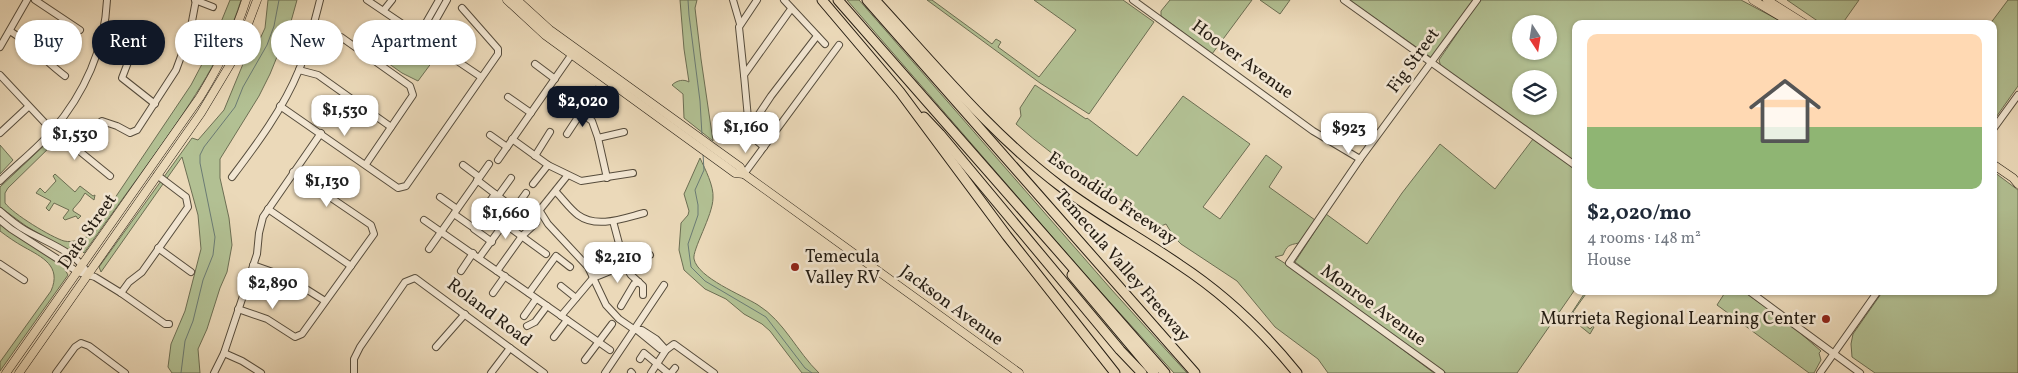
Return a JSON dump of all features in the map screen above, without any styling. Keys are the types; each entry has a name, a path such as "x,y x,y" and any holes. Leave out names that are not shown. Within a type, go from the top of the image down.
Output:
{"highway":[{"path":"822,0 900,92 940,134 1089,313 1142,373"},
{"path":"838,0 1165,373"},
{"name":"Temecula Valley Freeway","path":"866,0 1195,373"},
{"name":"Escondido Freeway","path":"875,0 1012,146 1066,190 1181,265 1212,288 1248,320 1297,373"},
{"path":"900,92 1007,236 1115,373"},
{"path":"1025,213 1080,285 1154,373"}],"main road":[{"name":"Date Street","path":"6,373 208,84 235,33 246,0"},
{"name":"Date Street","path":"19,373 201,113 237,53 257,0"},
{"path":"507,0 548,32"},
{"path":"517,0 548,32"},
{"path":"1753,0 1786,20"},
{"path":"1767,0 1799,20"},
{"name":"Jackson Avenue","path":"548,32 572,54 604,73"},
{"name":"Jackson Avenue","path":"548,32 713,152 735,173 744,174 1019,373"},
{"path":"1997,167 2016,180"}],"street":[{"path":"0,47 27,0"},
{"path":"35,0 65,20"},
{"path":"0,181 53,130 73,103 86,81 100,41 107,0"},
{"path":"78,150 94,127 102,121 130,133 134,132 155,104 176,70 190,32 195,0 213,7"},
{"path":"314,20 320,0"},
{"path":"367,0 398,20"},
{"path":"384,10 392,0"},
{"path":"428,20 439,0"},
{"path":"436,20 448,0"},
{"path":"733,0 740,24 749,129 751,136 764,147"},
{"path":"740,24 758,0"},
{"path":"784,0 825,44"},
{"name":"Hoover Avenue","path":"1133,0 1313,131 1360,158"},
{"path":"1344,0 1572,163"},
{"name":"Fig Street","path":"1289,262 1360,158 1477,0"},
{"path":"280,106 398,188 406,186 496,58 498,49 462,8"},
{"path":"744,75 792,9"},
{"path":"10,31 28,43 46,62 65,76"},
{"path":"749,129 771,96 817,36"},
{"path":"343,38 410,86 412,95 366,164"},
{"path":"744,174 839,45"},
{"path":"498,160 572,54"},
{"path":"535,64 555,79"},
{"path":"127,65 122,78 155,104"},
{"path":"232,177 260,139 280,106 301,65"},
{"path":"463,65 481,77"},
{"path":"299,70 318,75 391,127"},
{"path":"0,75 28,107 53,130 110,176"},
{"path":"548,89 592,121 607,178"},
{"path":"566,134 596,90"},
{"path":"1997,124 2018,95"},
{"path":"508,97 531,113"},
{"path":"0,134 28,107"},
{"path":"535,156 550,132"},
{"path":"598,138 624,132"},
{"path":"214,373 224,353 257,254 261,225 268,209 320,133"},
{"path":"490,134 507,147"},
{"path":"512,139 548,165 567,176 581,181 633,173"},
{"path":"429,248 489,164"},
{"path":"463,165 497,195 516,207 538,209 558,193 567,176"},
{"path":"533,184 548,165"},
{"path":"238,309 267,319 295,337 302,334 374,234 371,225 293,172"},
{"path":"121,293 129,282 142,272 188,207 186,197 157,175"},
{"path":"484,209 511,178"},
{"path":"479,258 526,193"},
{"path":"558,193 578,215 589,221 613,220 644,213"},
{"path":"440,197 472,227 492,242"},
{"path":"268,209 351,266"},
{"path":"538,209 548,224 588,267 606,305 619,319 660,349 666,350"},
{"path":"0,211 24,229 83,265 88,274"},
{"path":"0,220 78,272 88,274 121,293 165,324 169,324"},
{"path":"424,220 610,350"},
{"path":"613,220 626,267 630,275 643,286 643,295"},
{"path":"498,271 522,236 536,223"},
{"path":"505,224 546,254"},
{"path":"158,248 191,272"},
{"path":"529,293 556,256 558,258 564,251"},
{"path":"460,271 473,254"},
{"path":"561,316 594,278 650,256"},
{"path":"558,258 570,267"},
{"name":"Monroe Avenue","path":"1289,262 1440,373"},
{"path":"0,264 24,280"},
{"path":"253,265 287,277 325,301"},
{"path":"493,293 505,276"},
{"name":"Roland Road","path":"354,373 354,359 360,346 405,282 415,278 544,373"},
{"path":"621,306 634,284 639,282"},
{"path":"605,373 636,331 664,285"},
{"path":"560,286 576,298"},
{"path":"1754,295 1860,373"},
{"path":"1820,373 1875,295"},
{"path":"524,316 536,299"},
{"path":"527,326 535,322 547,306"},
{"path":"436,347 465,314"},
{"path":"554,337 567,320"},
{"path":"585,360 612,324"},
{"path":"56,373 75,347 81,343 89,346 122,372"},
{"path":"651,373 666,350 674,344 714,373"},
{"path":"491,373 510,348"},
{"path":"224,353 242,361 261,373"},
{"path":"640,359 644,353 656,365 671,371"}],"green space":[{"path":"230,0 241,0 234,20 222,20"},
{"path":"268,0 297,0 291,20 271,20 271,65 274,65 259,96 220,159 220,178 229,218 232,245 227,272 198,349 200,373 172,373 168,367 171,344 185,311 201,249 198,215 182,157 101,272 99,267 192,138 198,140 224,110 243,65 261,65 261,37 265,28"},
{"path":"680,0 697,0 695,8 713,141 684,118 683,94 672,85 680,80 689,82"},
{"path":"847,0 859,0 1111,289 1187,373 1174,373 1081,270"},
{"path":"927,0 932,0 992,44 996,39 1001,42 998,47 1039,77 1076,30 1034,0 1123,0 1154,22 1089,114 1040,83"},
{"path":"1170,0 1252,0 1212,54 1161,16 1161,11"},
{"path":"1260,0 1290,0 1280,14"},
{"path":"1349,0 1474,0 1432,58"},
{"path":"1480,0 1741,0 1778,20 1572,20 1572,160 1441,67 1439,60"},
{"path":"1787,0 1859,0 1845,20 1816,20"},
{"path":"2008,0 2018,0 2018,86 1997,116 1997,20 1993,20"},
{"path":"202,65 213,65 196,94 84,253 82,251 74,255 26,226 0,207 0,187 51,139 56,141 8,188 5,193 5,203 33,225 64,241 78,240 90,235 191,85"},
{"path":"391,65 430,65 418,81"},
{"path":"1035,85 1087,118 1137,156 1183,96 1250,144 1203,207 1220,219 1266,155 1282,167 1269,187 1315,220 1299,243 1290,245 1283,255 1275,257 1300,273 1434,373 1328,373 1318,359 1275,327 1237,281 1181,244 1166,224 1161,226 1086,178 1016,124 1021,116 1020,108"},
{"path":"1533,139 1572,166 1572,294 1517,373 1446,373 1394,337 1295,262 1326,214 1367,244 1402,193 1440,144 1495,189"},
{"path":"0,145 13,160 0,174"},
{"path":"700,158 711,183 713,198 710,213 694,254 697,266 703,273 758,305 775,319 819,373 802,373 770,331 762,324 744,314 726,299 705,289 684,270 679,250 681,223 689,211 684,194"},
{"path":"55,174 75,192 80,186 93,196 95,195 94,200 85,193 73,209 73,211 81,216 78,219 76,216 65,220 63,218 69,210 54,203 49,211 46,208 51,201 36,193 40,188 45,193 56,181 53,176"},
{"path":"1997,174 2018,190 2018,373 1875,373 1852,357 1851,344 1853,334 1880,295 1997,295"},
{"path":"0,224 66,266 64,268 68,275 0,371 0,362 51,291 54,275 48,263 0,231"},
{"path":"1585,295 1573,312 1590,329 1594,327 1590,334 1569,317"},
{"path":"1723,295 1749,295 1792,326 1821,351 1819,353 1821,360 1814,373 1809,373 1717,305"}],"waterway":[{"path":"181,373 185,341 193,321 203,280 213,255 215,237 200,155 235,107 243,87 267,45 274,26 279,0"},
{"path":"688,0 700,101 702,135"},
{"path":"703,154 704,170 695,190 698,215 688,244 691,267 705,281 766,317 805,368 812,373"}],"place":[{"name":"Temecula Valley RV","path":"795,267"},
{"name":"Murrieta Regional Learning Center","path":"1826,319"}]}
